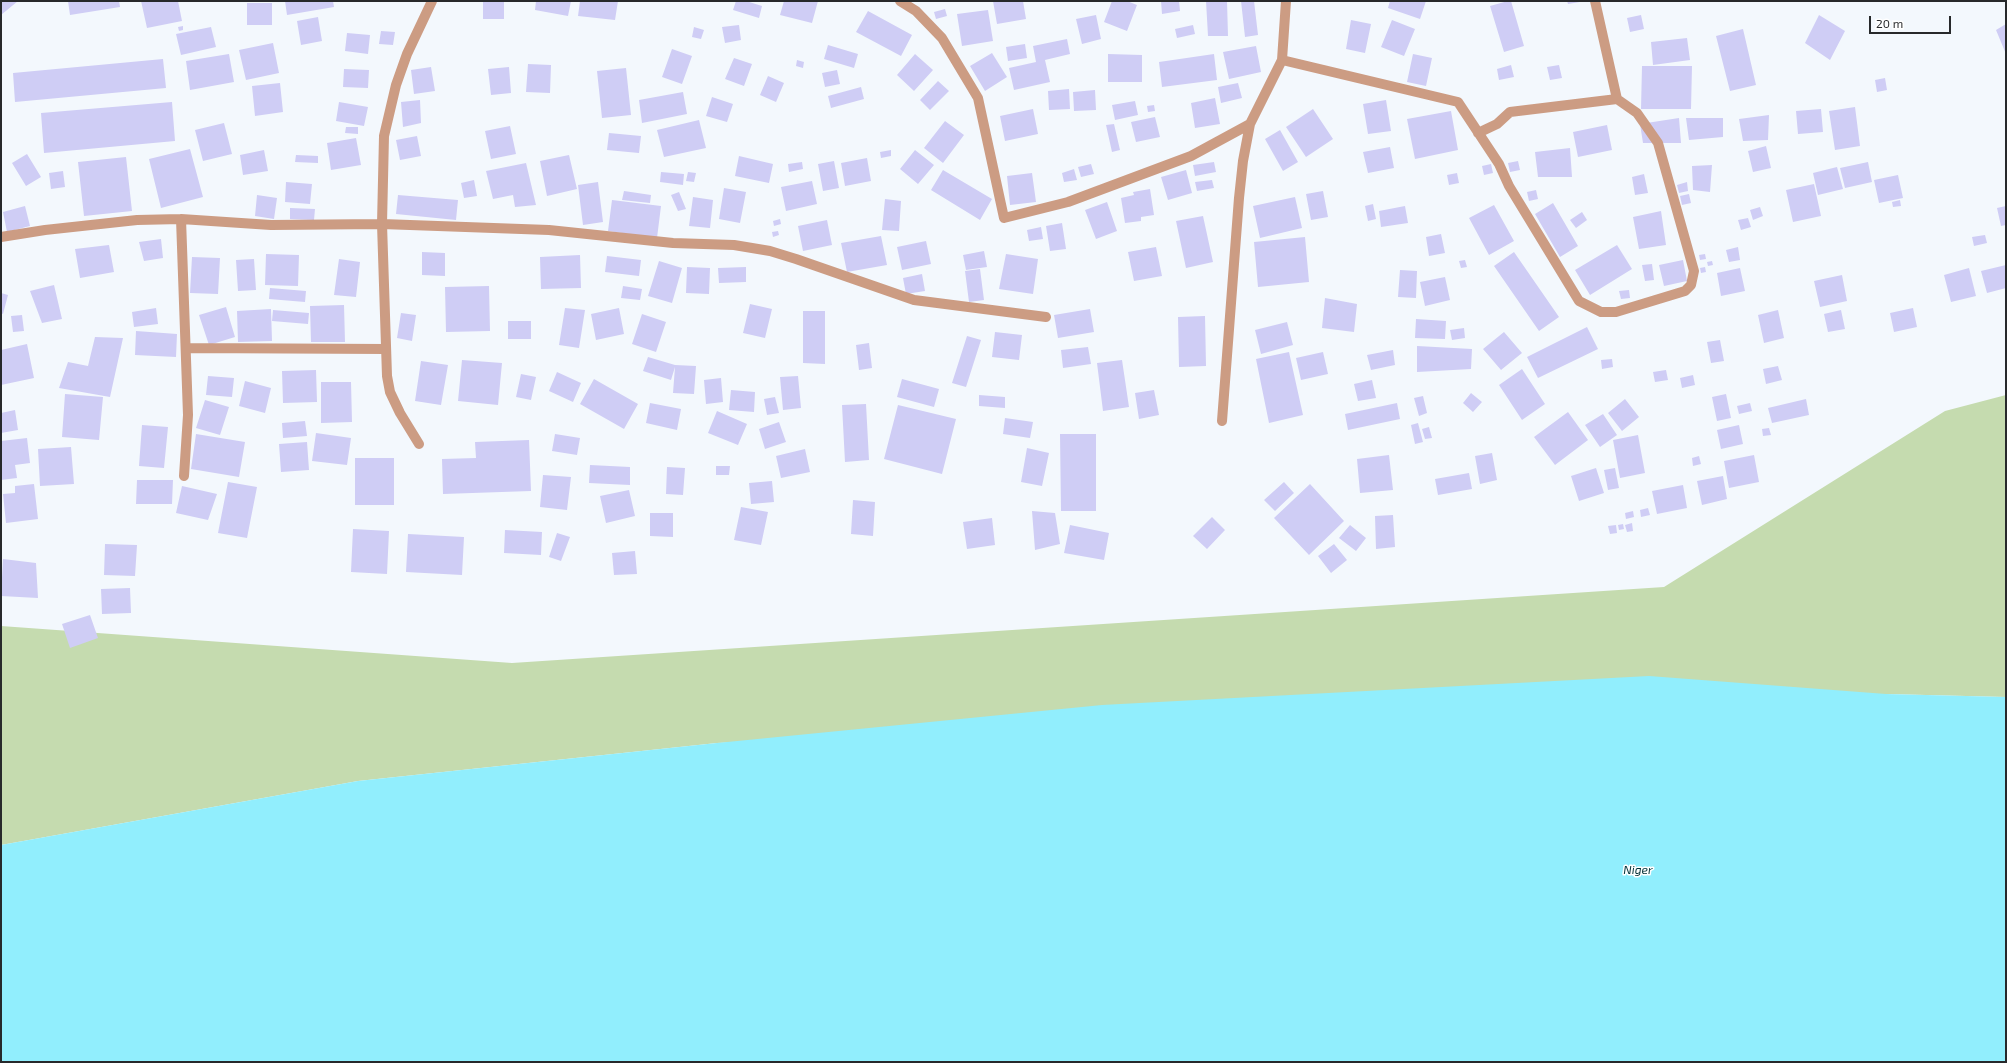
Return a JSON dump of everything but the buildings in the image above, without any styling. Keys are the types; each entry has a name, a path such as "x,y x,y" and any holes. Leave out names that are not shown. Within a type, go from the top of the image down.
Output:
{"street":[{"path":"419,444 400,413 390,392 386,349 382,224 384,136 396,85 432,1"},
{"path":"900,1 916,12 942,38 978,98 1004,218 1068,202 1191,156 1250,124"},
{"path":"1222,420 1239,198 1250,124 1282,60 1286,1"},
{"path":"1595,1 1617,99"},
{"path":"1282,60 1458,102 1478,133 1499,164 1509,186 1579,301 1601,312 1616,312 1686,291 1691,285 1694,271 1658,143 1637,113 1617,99 1510,112 1497,124 1478,133"},
{"path":"181,219 187,348 188,415 184,476"},
{"path":"1,237 45,230 137,220 181,219 271,225 382,224 549,230 674,243 734,245 770,251 914,300 1046,317"},
{"path":"187,348 386,349"}],"green space":[{"path":"2006,395 2006,697 1886,694 717,743 358,781 1,845 1,626 512,663 1664,587 1945,411"}],"water":[{"name":"Niger","path":"1649,676 1886,694 2006,697 2006,1062 1,1062 1,845 358,781 717,743 1102,705"}]}
